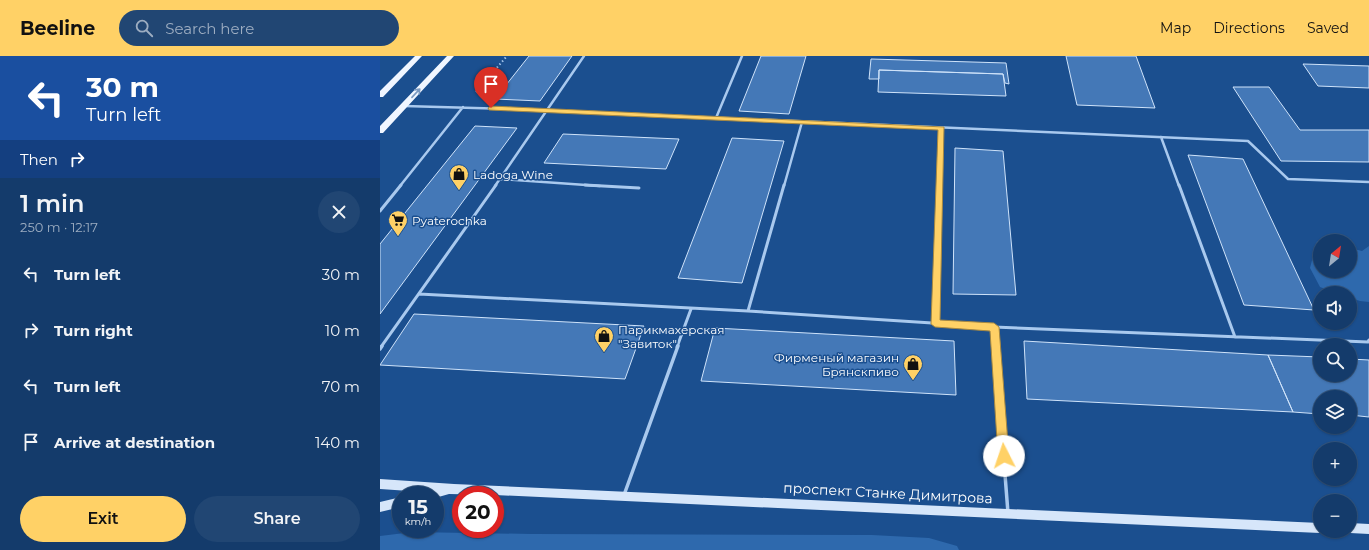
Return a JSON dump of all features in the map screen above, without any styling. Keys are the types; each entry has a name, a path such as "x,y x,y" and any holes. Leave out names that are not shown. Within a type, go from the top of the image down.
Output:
{"main road":[{"path":"380,95 419,56"},
{"path":"380,131 451,56"},
{"path":"380,484 452,489"},
{"name":"проспект Станке Димитрова","path":"504,491 1313,528"},
{"path":"380,507 392,504"},
{"path":"1357,528 1369,529"}],"lane":[{"path":"380,349 500,179 584,56"},
{"path":"716,118 742,56"},
{"path":"404,106 546,110 1248,141 1288,179 1369,182"},
{"path":"380,211 463,107"},
{"path":"748,311 802,122"},
{"path":"935,324 942,128"},
{"path":"1161,137 1235,337"},
{"path":"500,179 639,188"},
{"path":"419,294 748,311 994,327 1368,342 1369,340"},
{"path":"624,496 691,309"},
{"path":"994,327 1008,513"}],"path":[{"path":"463,107 507,56"}],"shaded area":[{"path":"1369,246 1369,302 1357,300 1357,286 1319,286 1315,278 1357,278 1357,250 1362,251"},
{"path":"1313,256 1313,274 1310,268"},
{"path":"444,533 452,533 452,538 504,538 504,534 872,535 929,538 957,546 959,550 380,550 380,536 392,535 392,538 444,538"}],"building":[{"path":"529,56 572,56 540,101 495,99"},
{"path":"761,56 806,56 789,114 739,111"},
{"path":"1066,56 1136,56 1155,108 1077,105"},
{"path":"871,59 1006,63 1009,84 1005,83 1003,74 879,70 879,79 869,79"},
{"path":"1303,64 1369,66 1369,88 1318,86"},
{"path":"879,70 1003,74 1006,96 878,92"},
{"path":"1233,87 1269,87 1300,130 1369,130 1369,162 1281,161"},
{"path":"475,126 517,128 380,314 380,244"},
{"path":"563,134 679,139 666,169 544,163"},
{"path":"732,138 784,141 742,283 678,278"},
{"path":"955,148 1003,151 1016,295 953,294"},
{"path":"1188,155 1243,159 1313,310 1244,305"},
{"path":"414,314 644,326 625,379 380,365"},
{"path":"715,328 954,341 956,395 701,381"},
{"path":"1024,341 1268,355 1293,412 1027,399"},
{"path":"1268,355 1313,357 1313,382 1357,382 1357,359 1369,360 1369,417 1357,416 1357,390 1313,390 1313,413 1293,412"}],"place":[{"name":"Ladoga Wine","path":"459,191"},
{"name":"Pyaterochka","path":"398,237"},
{"name":"Парикмахерская \"Завиток\"","path":"604,353"},
{"name":"Фирменый магазин Брянскпиво","path":"913,381"}],"route":[{"path":"491,108 942,128 935,324 994,327 1004,456"}]}
